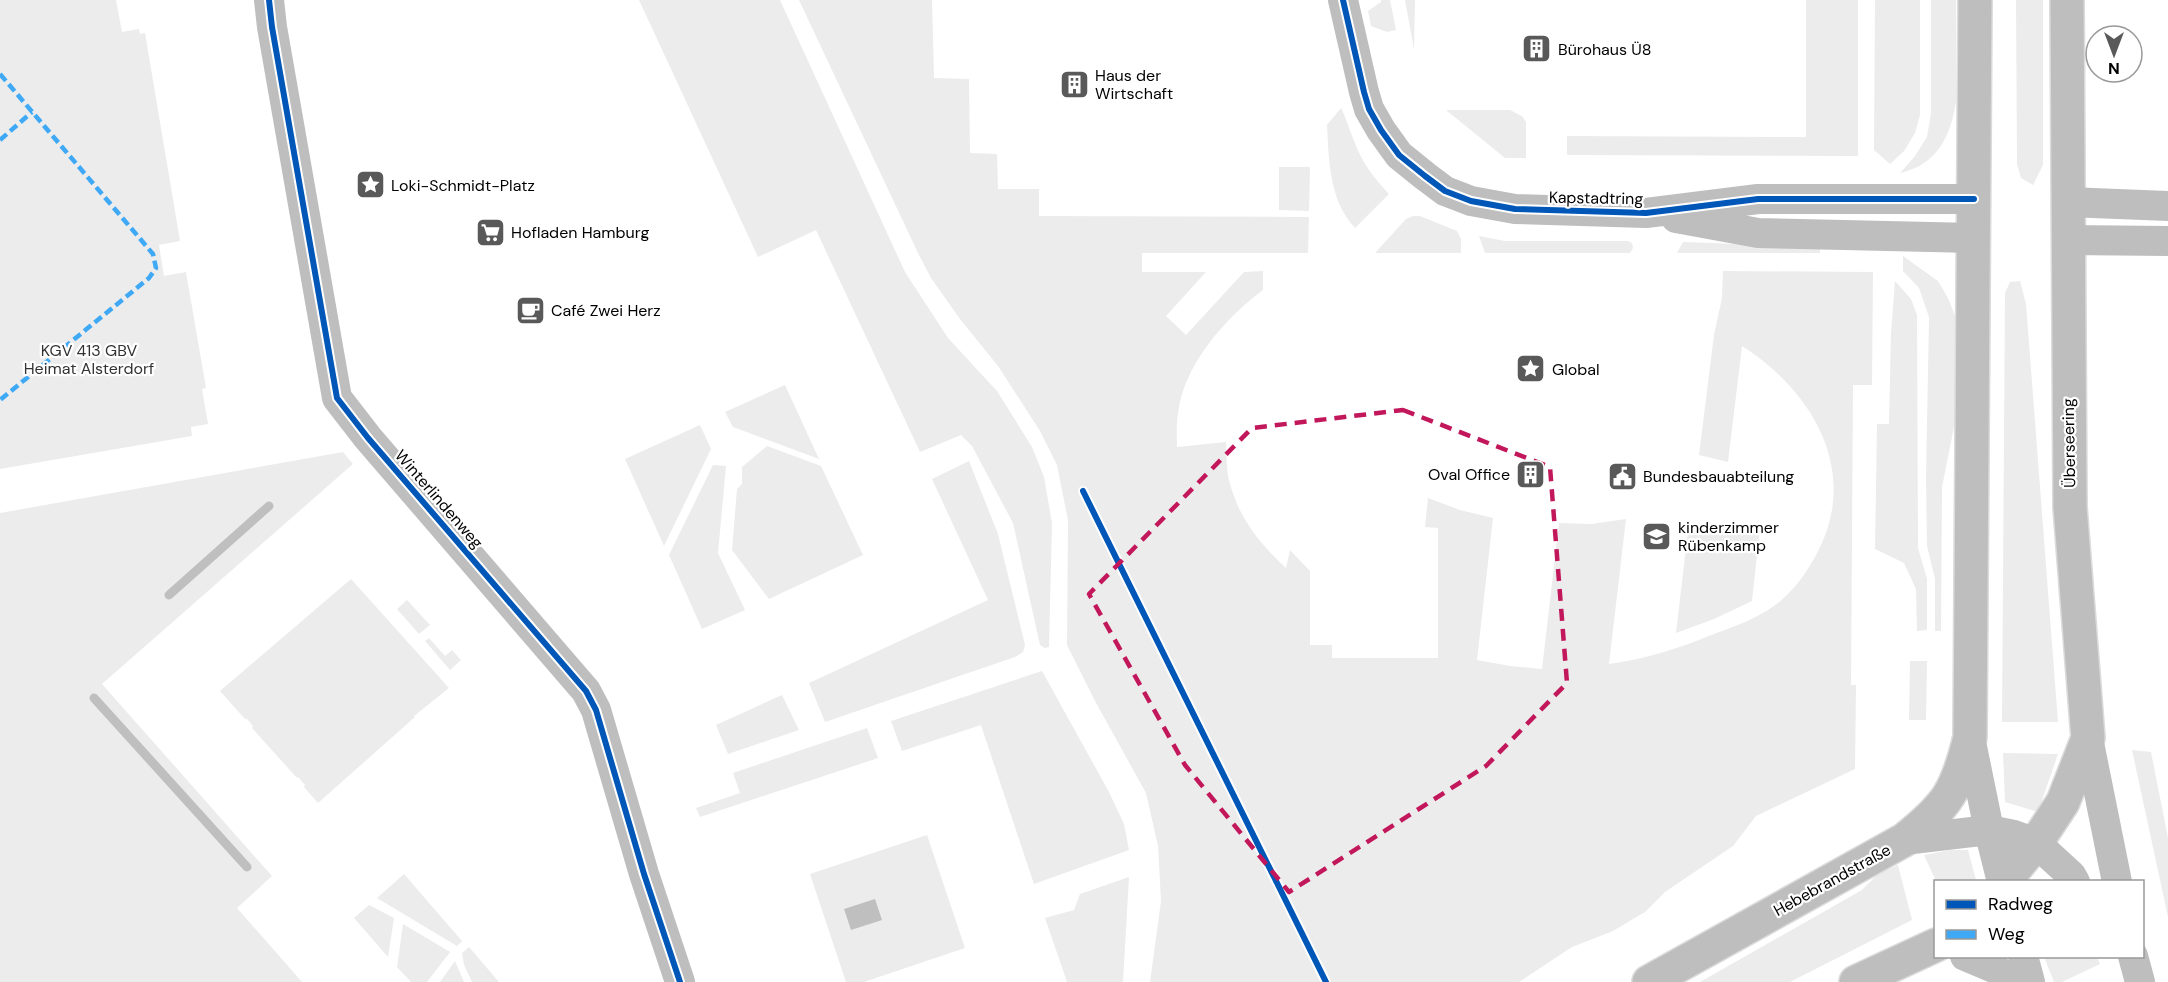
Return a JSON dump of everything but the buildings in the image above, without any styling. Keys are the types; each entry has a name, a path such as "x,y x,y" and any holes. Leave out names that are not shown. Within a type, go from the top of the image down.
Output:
{"main road":[{"path":"1970,737 1975,0"},
{"name":"Überseering","path":"2067,0 2070,507 2088,738"},
{"name":"Hebebrandstraße","path":"1649,982 1904,840 1929,820 1948,798 1962,770 1970,737"},
{"path":"2005,880 2036,843 2063,802 2088,738"},
{"path":"1856,982 1934,947"}],"street":[{"name":"Winterlindenweg","path":"269,0 334,386 342,406 586,691 596,710 644,874 680,982"},
{"name":"Kapstadtring","path":"1343,0 1369,109 1399,155 1445,191 1472,201 1515,209 1646,213 1758,233 1974,238"},
{"name":"Kapstadtring","path":"1646,213 1758,199 1974,200"},
{"path":"2068,202 2168,206"},
{"path":"2067,240 2168,241"},
{"path":"1970,737 1989,830 2002,880"},
{"name":"Überseering","path":"2088,738 2117,880"},
{"path":"1904,840 1989,830 2014,835 2036,843 2074,880"},
{"path":"1968,958 1996,969 2011,982"},
{"path":"2023,958 2030,982"}],"highlighted area":[{"path":"1403,410 1550,467 1567,683 1486,766 1289,892 1185,765 1089,594 1252,428"}],"green space":[{"name":"KGV 413 GBV Heimat Alsterdorf","path":"0,0 116,0 122,32 139,29 140,34 145,33 180,241 159,245 164,276 186,272 206,388 202,389 208,424 191,427 192,436 0,469"},
{"path":"639,0 780,0 905,272 948,338 997,391 1032,447 1044,477 1052,523 1049,647 1045,648 1040,645 1013,523 972,446 961,435 920,452 816,230 758,257"},
{"path":"799,0 932,0 934,78 969,79 970,153 997,154 998,189 1039,189 1039,216 1309,217 1308,253 1142,253 1142,272 1206,272 1166,316 1186,335 1244,272 1263,271 1263,290 1234,314 1208,344 1188,378 1178,414 1177,447 1226,442 1229,480 1244,518 1267,549 1286,568 1290,550 1310,571 1310,645 1332,645 1332,658 1438,658 1438,528 1425,527 1428,498 1460,510 1493,518 1477,660 1542,669 1559,523 1591,524 1626,519 1609,664 1650,656 1688,644 1749,620 1776,605 1796,586 1807,571 1829,524 1834,494 1831,465 1823,437 1809,411 1768,365 1742,346 1728,462 1699,455 1714,335 1722,298 1723,271 1873,272 1872,385 1853,385 1851,685 1856,685 1855,769 1756,816 1733,846 1665,892 1645,912 1613,931 1572,947 1519,982 1150,982 1161,901 1158,846 1146,793 1067,645 1068,520 1057,465 1040,431 998,366 931,278"},
{"path":"1381,0 1390,0 1396,30 1387,32 1371,26 1368,11"},
{"path":"1405,0 1415,0 1414,49"},
{"path":"1806,0 1858,0 1858,156 1567,155 1567,136 1806,137"},
{"path":"1875,0 1920,0 1920,115 1915,133 1904,151 1890,164 1874,150"},
{"path":"1931,0 1956,0 1954,114 1946,137 1933,156 1913,169 1900,173 1915,156 1927,137 1931,113"},
{"path":"2016,0 2043,0 2043,165 2033,185 2021,178 2017,164"},
{"path":"1341,108 1361,157 1389,194 1355,228 1346,217 1335,193 1330,166 1327,125"},
{"path":"1446,110 1510,110 1522,116 1526,122 1526,158 1505,158"},
{"path":"1279,167 1310,167 1309,211 1279,210"},
{"path":"1420,216 1457,231 1461,239 1461,253 1375,253 1406,219"},
{"path":"1479,236 1505,241 1628,241 1632,243 1633,248 1630,253 1485,253"},
{"path":"1683,242 1820,247 1820,253 1677,253"},
{"path":"1903,256 1938,281 1955,316 1955,422 1942,487 1941,631 1935,631 1935,579 1927,546 1929,317 1919,288 1903,271"},
{"path":"1895,281 1911,299 1917,315 1918,548 1927,579 1927,630 1917,631 1916,589 1904,563 1875,549 1877,424 1889,424 1891,333"},
{"path":"2020,281 2026,304 2058,722 2002,722 2005,293 2010,282"},
{"path":"785,385 819,459 733,427 725,412"},
{"path":"700,425 711,449 664,546 625,459"},
{"path":"767,446 821,466 863,555 769,599 732,550 737,489 742,484 742,467"},
{"path":"343,452 353,464 102,684 272,876 237,908 302,982 0,982 0,513"},
{"path":"969,461 998,534 1025,645 1023,652 1015,657 825,722 809,683 988,600 932,479"},
{"path":"713,465 726,466 718,553 745,610 702,629 669,555"},
{"path":"1689,523 1760,528 1752,601 1714,619 1676,633"},
{"path":"351,579 449,688 414,716 318,803 298,777 220,691"},
{"path":"407,600 430,625 419,634 397,609"},
{"path":"429,638 445,656 452,650 461,660 450,670 425,641"},
{"path":"1910,661 1927,661 1926,720 1909,720"},
{"path":"1042,671 1109,792 1124,824 1129,850 1034,884 981,725 902,751 891,721"},
{"path":"782,695 799,730 728,754 716,725"},
{"path":"867,728 878,758 700,817 696,808 740,793 733,773"},
{"path":"2132,750 2151,752 2168,838 2168,917"},
{"path":"2003,753 2058,754 2038,812 2005,802"},
{"path":"927,835 965,948 864,982 846,982 810,874"},
{"path":"1950,850 1968,850 1976,880 1936,880 1924,855"},
{"path":"1898,865 1912,920 1790,982 1700,982 1862,890 1878,874"},
{"path":"404,874 462,941 457,946 377,898"},
{"path":"1129,877 1123,982 1067,982 1045,918 1074,910 1080,894"},
{"path":"369,905 394,918 388,957 354,918"},
{"path":"403,924 450,952 427,982 411,982 397,967"},
{"path":"469,947 499,982 472,982 464,965 462,953"},
{"path":"2044,958 2097,958 2100,964 2062,982 2054,982"},
{"path":"455,961 464,982 440,982"}],"shaded area":[{"path":"875,899 882,920 851,930 844,909"}],"waterway":[{"path":"169,595 269,506"},
{"path":"94,698 247,867"}],"marked path":[{"path":"0,74 153,254 156,268 149,278 0,400"},
{"path":"0,140 32,112"}],"cycle path":[{"path":"269,0 337,398 368,438 586,691 596,710 644,874 680,982"},
{"path":"1343,0 1364,92 1369,109 1381,130 1399,155 1425,176 1445,191 1471,201 1515,209 1646,213 1758,199 1974,199"},
{"path":"1083,491 1326,982"}],"place":[{"name":"Bürohaus Ü8","path":"1537,49"},
{"name":"Haus der Wirtschaft","path":"1074,84"},
{"name":"Loki-Schmidt-Platz","path":"370,185"},
{"name":"Hofladen Hamburg","path":"490,232"},
{"name":"Café Zwei Herz","path":"530,310"},
{"name":"Global","path":"1531,369"},
{"name":"Oval Office","path":"1531,474"},
{"name":"Bundesbauabteilung","path":"1622,476"},
{"name":"kinderzimmer Rübenkamp","path":"1657,536"}]}
